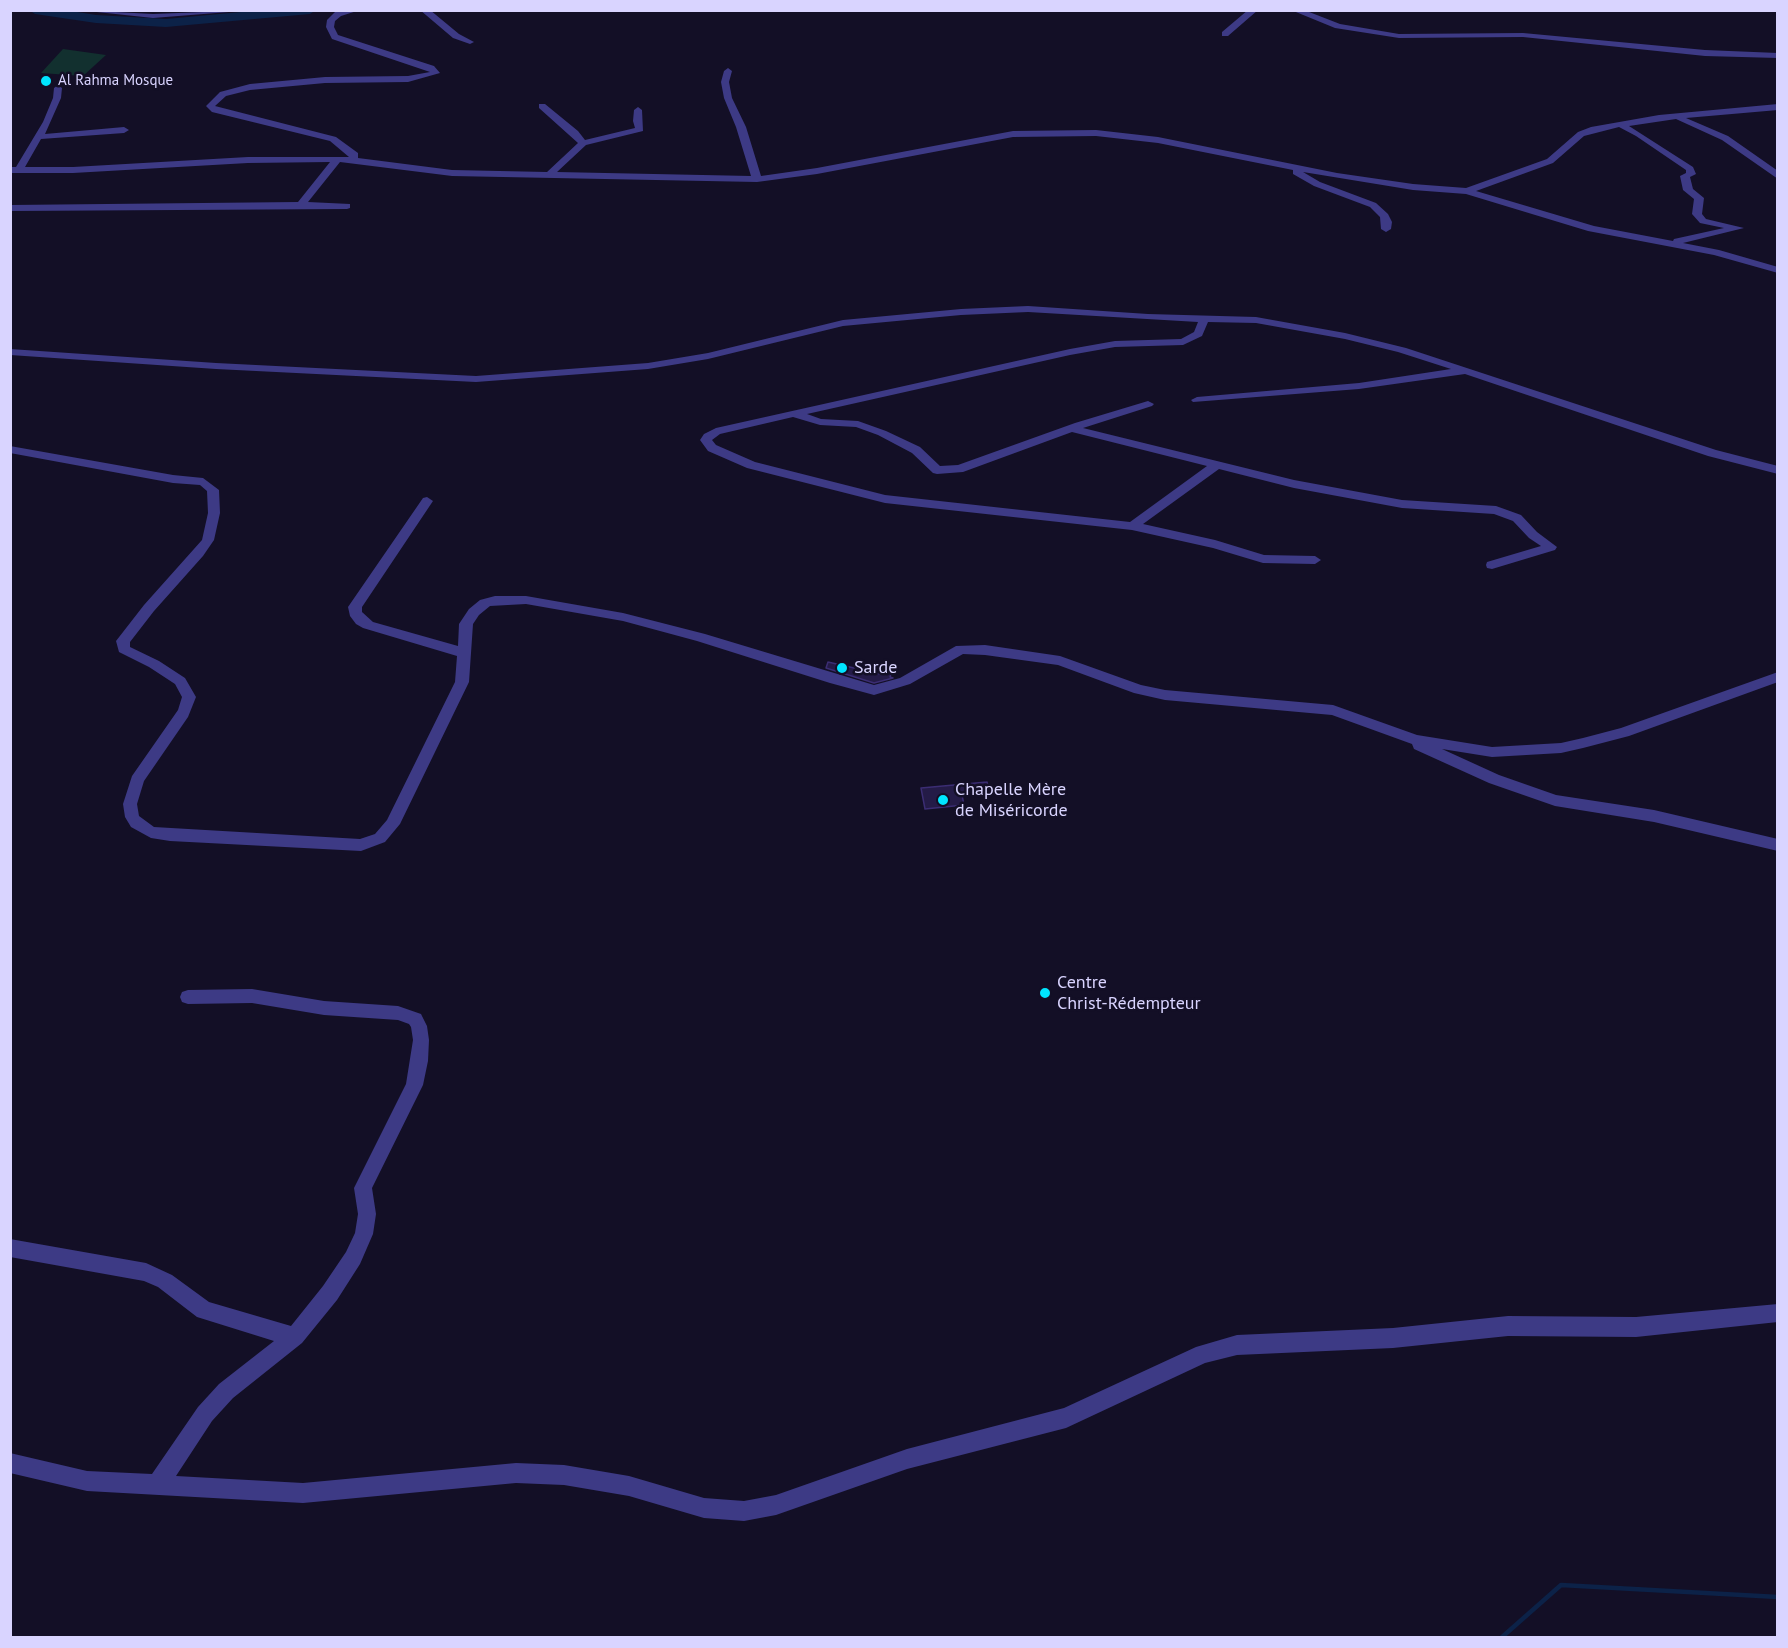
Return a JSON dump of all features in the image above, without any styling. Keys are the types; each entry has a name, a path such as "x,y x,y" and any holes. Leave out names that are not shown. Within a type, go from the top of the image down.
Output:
{"street":[{"path":"82,10 153,16 250,10"},
{"path":"352,159 355,155 333,139 222,112 210,105 223,94 250,87 325,80 408,79 436,73 431,68 335,37 330,27 331,20 338,14 356,10"},
{"path":"424,10 456,36 470,42"},
{"path":"1225,34 1254,10"},
{"path":"1295,10 1338,26 1399,36 1523,35 1715,53 1778,55"},
{"path":"728,71 725,82 728,98 741,127 757,179"},
{"path":"15,170 38,137 57,98 58,88"},
{"path":"542,106 575,133 583,143"},
{"path":"1467,191 1550,161 1585,132 1619,124 1778,107"},
{"path":"549,175 583,143 640,129 637,121 638,110"},
{"path":"1675,117 1725,138 1778,176"},
{"path":"1619,124 1639,134 1690,169 1691,174 1685,176 1688,190 1699,198 1697,214 1702,221 1739,228 1684,241 1662,242"},
{"path":"38,137 124,130"},
{"path":"15,170 73,170 248,160 352,159 452,173 757,179 817,171 994,137 1055,132 1132,136 1375,182 1467,191 1592,229 1715,252 1778,270"},
{"path":"301,205 338,159"},
{"path":"1288,167 1317,184 1373,205 1385,216 1386,229"},
{"path":"10,208 347,206"},
{"path":"10,352 205,366 476,379 648,366 708,356 843,323 961,312 1028,309 1268,322 1346,336 1402,350 1712,453 1778,470"},
{"path":"1203,319 1203,326 1198,334 1183,342 1102,346 716,431 708,435 706,440 712,448 752,465 885,499 1132,526 1215,544 1263,559 1315,560"},
{"path":"1197,400 1359,386 1466,370"},
{"path":"794,414 820,422 858,424 882,433 916,450 937,470 959,469 1071,428 1148,404"},
{"path":"1071,428 1294,484 1402,504 1496,510 1517,518 1533,535 1551,547 1492,565"},
{"path":"10,449 173,479 203,482 213,490 214,513 207,540 199,553 148,608 123,641 124,649 154,664 180,681 189,697 188,704 136,780 132,794 132,817 136,823 152,832 185,836 361,845 380,838 393,824 462,682 466,624 474,612 485,603 495,600 526,600 623,617 700,637 874,690 905,681 962,649 985,650 1060,661 1139,690 1165,695 1334,710 1416,740 1492,752 1561,748 1624,732 1778,677"},
{"path":"1132,526 1217,465"},
{"path":"427,501 355,607 355,613 361,621 368,624 464,653"},
{"path":"1416,740 1421,747 1494,779 1555,800 1654,816 1778,844"},
{"path":"157,1485 205,1414 226,1391 295,1336 330,1293 353,1258 364,1234 366,1214 363,1188 414,1085 420,1061 419,1026 415,1019 398,1013 324,1008 252,996 188,997"},
{"path":"10,1248 146,1272 165,1281 204,1310 253,1326 295,1336"},
{"path":"10,1463 87,1481 303,1493 536,1473 607,1480 704,1508 744,1511 776,1505 907,1460 1066,1418 1203,1354 1237,1345 1393,1338 1508,1326 1636,1327 1778,1313"}],"green space":[{"path":"63,49 106,55 83,76 41,73"}],"building":[{"name":"Sarde","path":"828,662 880,674 881,672 891,674 890,677 893,678 874,683 826,668"},
{"name":"Chapelle Mère de Miséricorde","path":"987,782 988,786 962,795 964,805 925,809 921,788"}],"waterway":[{"path":"35,10 96,19 166,23 310,10"},
{"path":"1501,1638 1561,1585 1778,1597"}],"place":[{"name":"Al Rahma Mosque","path":"46,81"},
{"name":"Sarde","path":"842,668"},
{"name":"Chapelle Mère de Miséricorde","path":"943,800"},
{"name":"Centre Christ-Rédempteur","path":"1045,993"}]}
